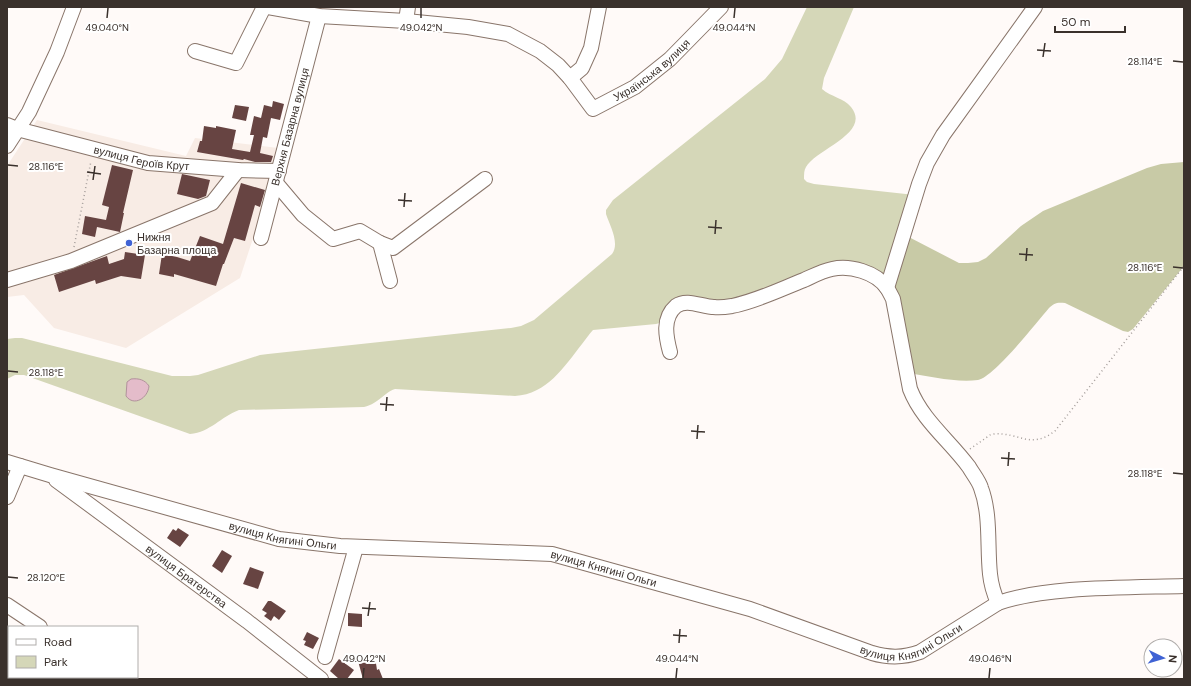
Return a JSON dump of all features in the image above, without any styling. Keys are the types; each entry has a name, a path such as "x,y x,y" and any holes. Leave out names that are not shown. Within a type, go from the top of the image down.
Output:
{"street":[{"path":"7,146 12,127 29,112 57,52 74,7"},
{"path":"195,51 236,63 271,7 319,16 406,21 468,27 508,34 540,51 558,64 570,78 582,68 591,48 598,7"},
{"path":"406,21 408,7"},
{"name":"Українська вулиця","path":"570,78 592,109 635,86 670,59 721,7"},
{"path":"887,288 918,184 927,163 944,135 1035,7"},
{"name":"Верхня Базарна вулиця","path":"261,238 319,16"},
{"name":"вулиця Героїв Крут","path":"12,127 148,163 238,170 277,177"},
{"path":"7,280 71,261 212,203 238,170"},
{"path":"277,177 303,215 333,239 360,231 380,243 393,248 485,179"},
{"path":"380,243 390,281"},
{"path":"670,352 666,328 667,321 675,307 680,304 691,303 717,308 740,304 833,269 845,268 872,275 887,288 892,299 910,389 914,400 960,455 974,474 981,488 987,518 992,584 998,604"},
{"path":"7,496 14,464"},
{"name":"вулиця Княгині Ольги","path":"14,464 259,535 279,539 320,545 356,547 552,554 750,609 872,653 892,657 907,656 920,652 998,604 1021,596 1100,588 1184,586"},
{"name":"вулиця Братерства","path":"50,475 246,621 321,679"},
{"path":"325,657 356,547"},
{"path":"7,605 38,626"}],"path":[{"path":"71,261 93,149"},
{"path":"960,455 990,435 994,434 1035,440 1042,439 1055,431 1184,266"}],"shaded area":[{"name":"Нижня Базарна площа","path":"37,120 186,156 195,138 278,148 263,208 240,278 126,348 54,328 24,295 7,297 7,166"},
{"path":"131,379 142,380 149,386 146,394 140,400 133,401 126,396 127,382"}],"green space":[{"path":"807,7 854,7 824,78 822,89 848,104 856,116 854,125 849,133 812,160 806,167 804,171 804,179 807,182 814,184 915,195 887,288 854,269 740,304 691,303 667,321 656,324 593,330 554,378 546,385 526,394 515,396 395,389 387,393 378,401 364,407 239,410 226,416 204,430 190,434 24,375 15,375 7,379 7,339 15,338 22,338 172,376 190,376 198,375 260,355 511,328 521,326 534,320 612,254 615,240 606,210 613,200 765,79 782,59"},
{"path":"1184,162 1184,266 1133,329 1128,332 1123,331 1065,303 1058,303 1049,308 1004,360 985,377 970,381 952,380 907,373 893,299 903,234 959,263 978,262 986,258 1021,226 1043,211 1147,168 1161,164"}],"building":[{"path":"273,101 284,104 280,120 271,118 267,138 263,137 260,153 273,156 271,162 255,162 197,152 200,141 202,141 204,126 216,128 216,126 236,130 232,149 250,152 254,135 250,135 254,116 261,118 264,105 272,107"},
{"path":"235,105 249,107 246,121 232,118"},
{"path":"112,165 133,170 120,232 97,227 95,237 82,234 85,216 106,220 109,207 102,205"},
{"path":"182,174 210,180 206,196 198,199 177,194"},
{"path":"241,183 265,190 260,207 255,205 245,241 234,238 216,286 174,274 174,277 159,274 162,254 190,261 200,236 223,244"},
{"path":"125,252 145,255 141,279 121,276 96,284 95,280 59,292 54,275 107,256 109,264 124,259"},
{"path":"178,528 189,535 180,547 167,538 173,529 176,531"},
{"path":"222,550 232,556 222,573 212,566"},
{"path":"250,567 264,572 258,589 243,584"},
{"path":"268,601 271,601 286,611 279,620 274,616 271,621 264,616 267,613 262,610"},
{"path":"348,613 362,614 362,627 348,626"},
{"path":"307,632 319,638 313,649 304,645 306,641 303,640"},
{"path":"375,657 377,670 379,669 383,679 363,679 358,661"},
{"path":"339,659 354,670 347,679 339,679 330,671"}],"place":[{"name":"Нижня Базарна площа","path":"129,243"}]}
